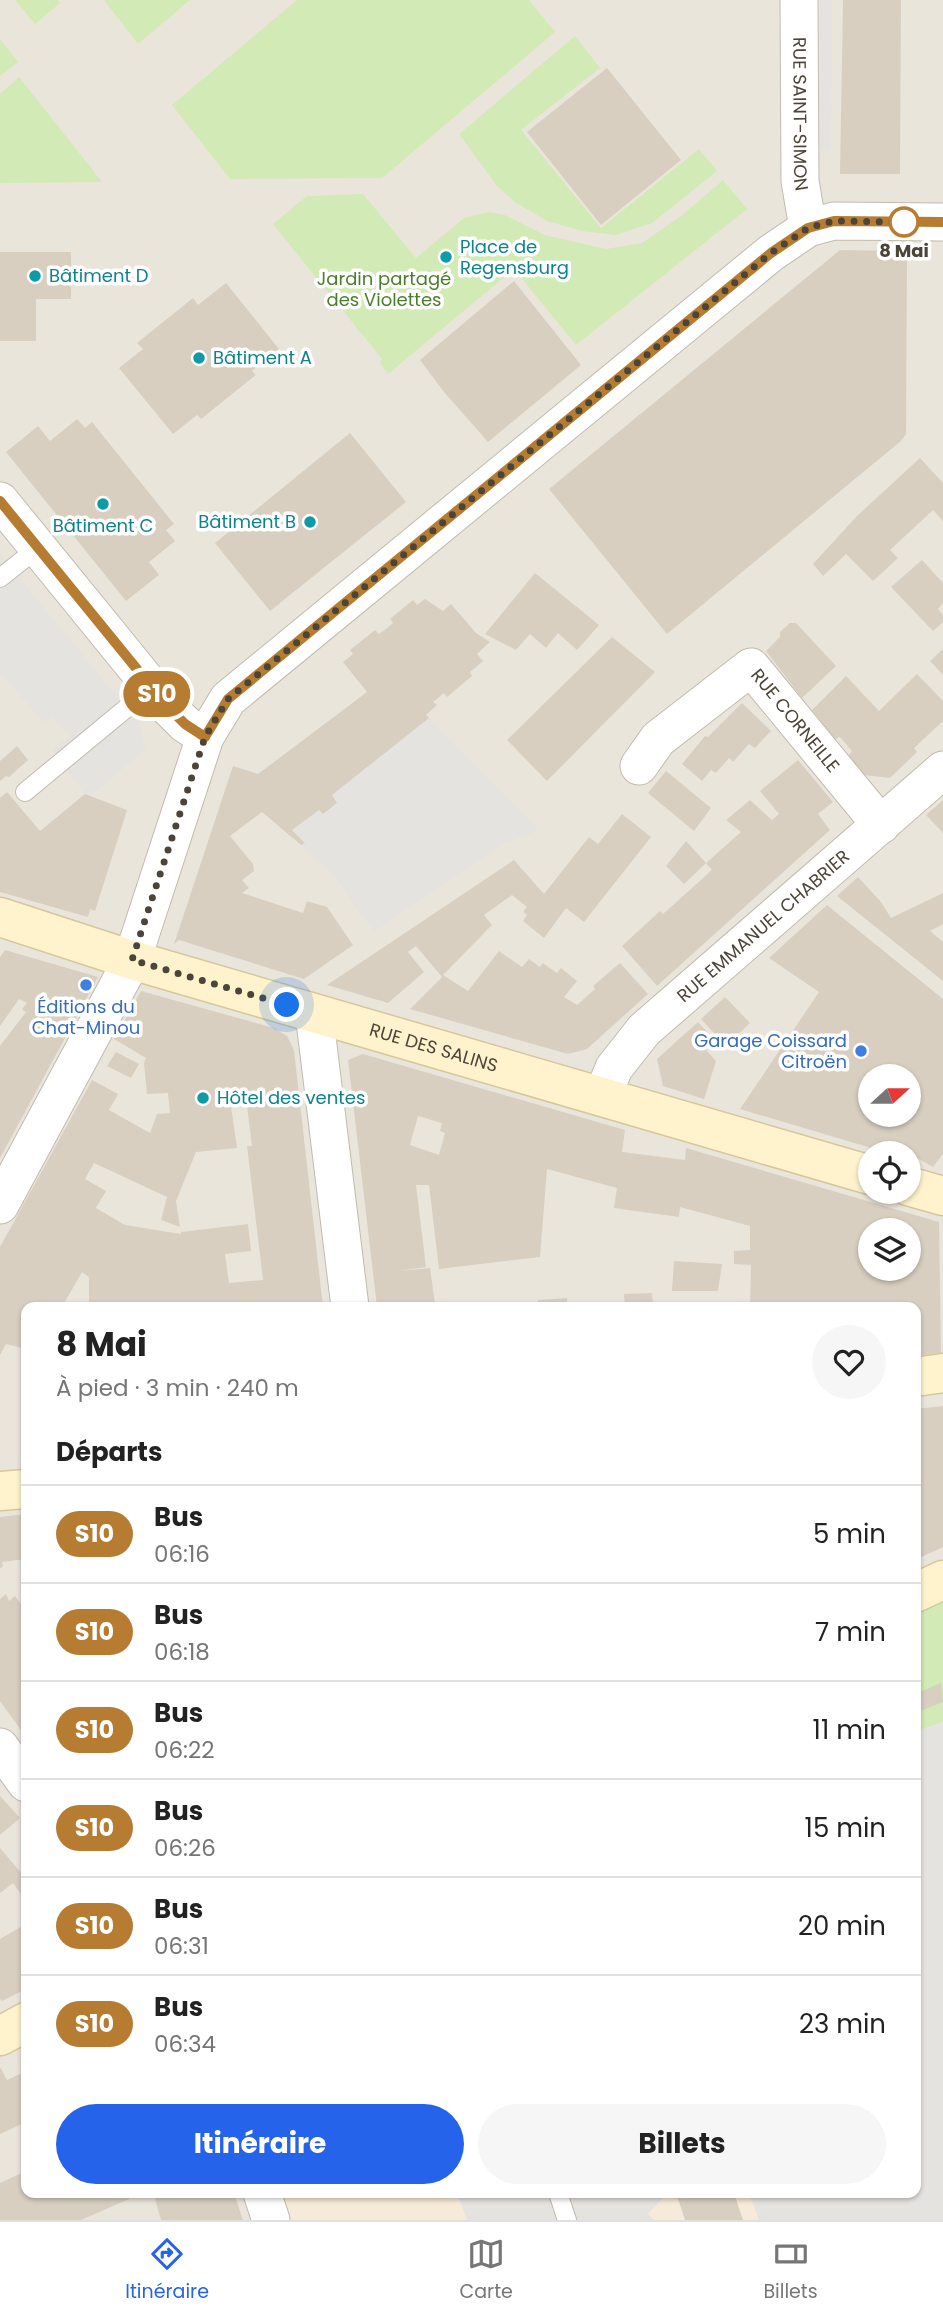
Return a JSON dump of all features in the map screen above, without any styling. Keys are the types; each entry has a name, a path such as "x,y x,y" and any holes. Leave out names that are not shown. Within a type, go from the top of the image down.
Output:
{"main road":[{"name":"RUE DES SALINS","path":"4,924 858,1172"},
{"path":"921,1190 943,1196"},
{"path":"921,1376 943,1373"},
{"path":"0,1492 21,1490"},
{"path":"921,1590 943,1580"},
{"path":"0,2036 21,2025"}],"street":[{"name":"RUE SAINT-SIMON","path":"799,0 800,181 808,228"},
{"path":"0,1205 132,960 205,737 228,699 771,253 808,228 834,221 943,222"},
{"path":"0,501 152,687 185,724 205,737"},
{"name":"RUE CORNEILLE","path":"639,766 658,739 751,667 881,825"},
{"name":"RUE EMMANUEL CHABRIER","path":"601,1097 614,1068 644,1030 943,770"},
{"path":"314,1013 349,1302"},
{"path":"0,1747 21,1776"},
{"path":"264,2198 271,2220"}],"lane":[{"path":"0,578 38,548"},
{"path":"25,792 152,687"},
{"path":"560,2198 567,2220"}],"shaded area":[{"path":"0,0 943,0 943,2220 0,2220"},
{"path":"820,0 832,0 831,151 820,151"},
{"path":"0,554 138,723 146,749 90,796 85,794 53,750 70,736 52,717 45,722 0,674"},
{"path":"429,718 539,830 502,844 374,932 332,874 301,845 305,842 292,830 319,810 337,803 332,795"},
{"path":"943,1590 943,2220 290,2220 283,2198 921,2198 921,1601"},
{"path":"943,1722 943,2220 759,2220 751,2198 921,2198 921,1730"},
{"path":"459,2198 663,2198 648,2214 654,2220 467,2220"}],"green space":[{"path":"15,0 58,0 60,3 35,24"},
{"path":"104,0 190,0 138,44"},
{"path":"297,0 529,0 555,32 382,178 230,179 172,105"},
{"path":"575,36 600,68 521,130 601,228 699,149 717,171 652,223 616,235 582,231 547,221 516,203 497,186 459,134"},
{"path":"0,39 18,62 0,76"},
{"path":"19,77 102,182 0,183 0,94"},
{"name":"Jardin partagé des Violettes","path":"723,180 747,209 576,345 514,269 388,374 380,363 382,359 273,224 307,196 363,194 416,258 464,218 489,212 505,215 545,235 606,249 642,243 681,216"},
{"path":"943,1601 943,1722 921,1730 921,1611"}],"building":[{"path":"843,0 901,0 900,174 840,174"},
{"path":"607,68 681,160 601,225 527,132"},
{"path":"840,250 907,251 906,434 901,441 667,634 549,489"},
{"name":"Bâtiment D","path":"0,252 71,252 71,299 36,299 36,341 0,341"},
{"path":"514,281 581,365 488,442 420,360"},
{"name":"Bâtiment A","path":"226,283 279,349 252,371 256,375 201,419 197,415 173,434 119,368 143,349 137,343 193,298 198,305"},
{"name":"Bâtiment C","path":"77,419 85,428 92,422 174,524 166,530 175,541 149,562 159,575 126,601 6,452 38,426 50,441"},
{"name":"Bâtiment B","path":"350,433 406,502 270,611 215,543"},
{"path":"920,458 943,483 943,521 933,510 890,550 898,558 873,581 846,554 823,576 813,564 857,516"},
{"path":"922,560 943,583 943,603 938,609 943,615 943,622 933,631 891,587"},
{"path":"535,573 599,625 577,650 558,633 546,648 530,634 516,650 485,634"},
{"path":"425,599 443,611 451,604 476,633 490,642 477,654 483,661 470,672 472,676 447,697 444,693 433,702 437,705 426,715 429,718 332,795 337,803 323,814 319,810 292,830 305,843 301,845 262,812 230,836 253,864 254,871 242,880 249,888 242,893 303,913 307,901 327,907 353,945 304,979 179,940 174,944 233,766 258,774 367,692 343,662 353,654 350,650 375,630 379,634 386,629 393,623 390,619 413,600 417,605"},
{"path":"790,623 796,623 836,666 802,698 766,651"},
{"path":"612,637 655,672 547,781 507,740"},
{"path":"943,649 943,675 930,661"},
{"path":"917,674 943,701 943,721 914,748 917,752 890,778 864,775 848,756 852,751 840,737 835,739 812,710 846,676 879,711"},
{"path":"742,703 771,731 755,748 749,744 733,762 729,758 716,773 711,770 702,781 682,764 705,736 708,737"},
{"path":"17,746 28,760 9,777 6,776 0,781 0,761"},
{"path":"798,760 833,802 818,814 830,830 657,986 622,946 660,911 663,914 712,870 706,863 741,832 726,820 750,800 772,820 779,814 760,791"},
{"path":"666,771 711,808 694,831 648,793"},
{"path":"7,792 40,831 85,794 127,810 95,911 90,909 88,917 0,892 0,798"},
{"path":"943,800 943,833 926,815"},
{"path":"622,814 651,837 584,922 566,908 544,938 523,921 527,915 523,912 527,907 512,895 484,915 492,925 443,975 468,991 499,951 522,967 529,959 540,967 543,963 557,973 561,968 577,981 564,997 577,1005 595,989 593,986 620,963 648,994 587,1049 568,1054 410,1009 442,977 416,946 408,952 424,972 388,1003 327,985 514,860 544,894 589,837 598,844"},
{"path":"686,841 706,863 684,884 666,866"},
{"path":"858,877 881,902 891,918 943,893 943,924 930,931 943,942 943,981 837,896"},
{"name":"Garage Coissard Citroën","path":"827,905 943,999 943,1154 933,1167 921,1160 921,1141 858,1141 858,1144 740,1109 819,992 769,958"},
{"path":"5,950 98,977 0,1158 0,1046 26,1012 22,1009 27,1003 19,999 0,1026 0,957"},
{"path":"141,991 274,1028 287,1036 294,1050 322,1302 89,1302 89,1277 82,1272 65,1302 21,1302 21,1348 6,1344 0,1355 0,1247 92,1080 118,1094 109,1110 150,1133 157,1114 170,1113 168,1093 147,1094 144,1063 146,1058 114,1039","holes":["246,1098 252,1146 247,1146 263,1280 229,1283 225,1254 251,1251 248,1224 181,1234 125,1225 96,1208 106,1191 85,1179 94,1163 167,1197 161,1220 180,1227 176,1201 196,1152 237,1148 230,1099"]},
{"path":"725,997 750,1023 726,1046 701,1019"},
{"path":"698,1022 716,1042 706,1050 716,1061 704,1099 663,1086 657,1059"},
{"path":"116,1052 139,1064 131,1078 107,1066"},
{"path":"363,1054 625,1130 622,1152 685,1160 686,1148 858,1198 858,1204 877,1204 939,1222 941,1353 921,1355 921,1302 750,1302 751,1265 734,1264 734,1251 750,1250 750,1226 680,1207 679,1217 614,1208 617,1188 547,1169 540,1257 439,1269 429,1185 416,1185 426,1267 399,1271 430,1268 435,1302 376,1302 348,1060","holes":["418,1116 442,1123 440,1131 445,1133 439,1155 410,1145"]},
{"path":"674,1261 722,1264 718,1291 672,1291"},
{"path":"652,1293 653,1302 625,1302 624,1294"},
{"path":"567,1298 567,1302 538,1302"},
{"path":"943,1406 943,1547 921,1557 921,1408"},
{"path":"21,1515 21,1560 2,1562 3,1567 0,1568 0,1517"},
{"path":"6,1594 9,1601 15,1596 21,1604 21,1730 0,1701 0,1599"},
{"path":"941,1683 943,1702 921,1711 921,1691"},
{"path":"0,1796 20,1818 0,1835"},
{"path":"0,1848 21,1873 21,1894 13,1883 0,1893"},
{"path":"21,1927 21,1992 2,2001 0,1999 0,1939"},
{"path":"0,2067 7,2080 21,2073 21,2124 0,2134"},
{"path":"21,2173 21,2198 129,2199 81,2220 0,2220 0,2183"},
{"path":"236,2198 243,2220 161,2220 155,2199"},
{"path":"678,2198 736,2198 743,2220 685,2220"}],"bus line":[{"name":"S10","path":"0,501 167,706 185,724 205,737 228,699 771,253 808,228 834,221 943,222"}],"place":[{"name":"8 Mai","path":"904,222"},
{"name":"Place de Regensburg","path":"446,257"},
{"name":"Bâtiment D","path":"35,276"},
{"name":"Bâtiment A","path":"199,358"},
{"name":"Bâtiment C","path":"103,504"},
{"name":"Bâtiment B","path":"310,522"},
{"name":"Éditions du Chat-Minou","path":"86,985"},
{"name":"Garage Coissard Citroën","path":"861,1051"},
{"name":"Hôtel des ventes","path":"203,1098"}],"route":[{"path":"287,1005 132,960 205,737 228,699 771,253 808,228 834,221 904,222"}]}
